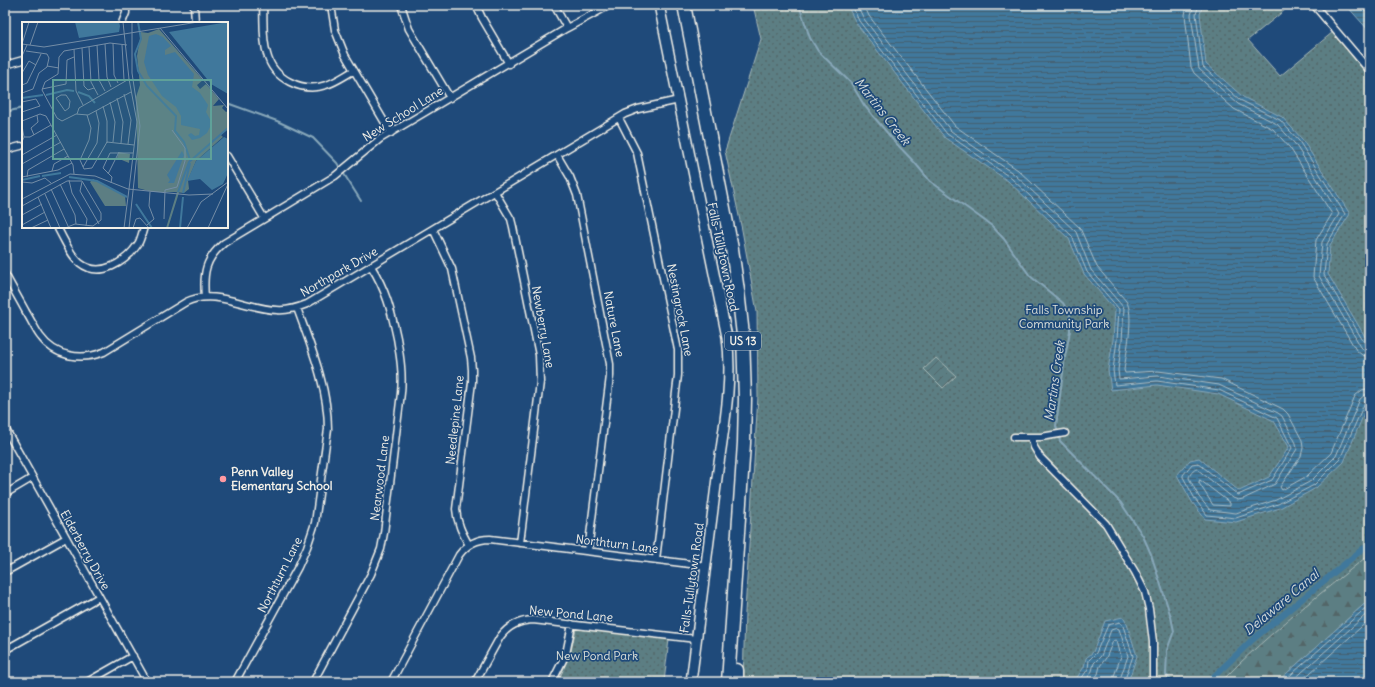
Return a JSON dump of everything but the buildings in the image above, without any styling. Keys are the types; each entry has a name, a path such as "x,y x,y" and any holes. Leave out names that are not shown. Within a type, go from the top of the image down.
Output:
{"highway":[{"name":"US 13","path":"684,5 732,249 743,342 745,399 744,443 728,682"},
{"name":"US 13","path":"692,5 740,247 750,334 752,428 736,678"}],"street":[{"path":"122,22 126,13 126,5"},
{"path":"194,5 195,22"},
{"path":"263,5 267,55 274,69 285,80 298,86 319,87 333,82 353,71"},
{"path":"331,5 338,41 353,71 391,133"},
{"path":"402,5 409,29 450,98"},
{"path":"476,5 509,64"},
{"path":"554,5 568,28"},
{"name":"New School Lane","path":"205,297 205,270 212,255 224,243 335,176 370,147 391,133 568,28 610,5"},
{"name":"Falls-Tullytown Road","path":"659,5 729,353 729,381 691,682"},
{"path":"1318,6 1370,71"},
{"path":"5,66 22,60"},
{"name":"Northpark Drive","path":"5,274 41,337 52,348 74,357 89,357 104,352 186,302 198,298 214,297 277,310 297,308 307,304 619,118 632,111 678,100"},
{"name":"Nestingrock Lane","path":"619,118 637,153 678,350 678,383 656,560"},
{"path":"5,150 22,148"},
{"name":"Nature Lane","path":"557,155 570,177 577,195 610,364 610,376 588,551"},
{"path":"228,158 264,218"},
{"name":"Newberry Lane","path":"495,192 514,227 541,369 520,543"},
{"path":"58,228 77,260 87,267 98,270 108,268 125,258 133,251 139,242 144,228"},
{"name":"Needlepine Lane","path":"433,229 452,269 470,358 472,382 456,509 456,518 469,545"},
{"name":"Nearwood Lane","path":"313,682 371,574 381,549 384,533 402,392 402,373 390,307 382,286 371,266"},
{"name":"Northturn Lane","path":"236,682 298,567 315,523 327,435 328,414 325,394 319,372 297,308"},
{"name":"Elderberry Drive","path":"5,428 147,682"},
{"path":"1014,437 1031,437 1066,433"},
{"path":"1031,437 1034,447 1040,457 1106,524 1135,572 1145,592 1149,609 1153,642 1153,682"},
{"path":"5,494 32,478"},
{"path":"5,572 66,538"},
{"name":"Northturn Lane","path":"391,682 459,554 469,545 480,540 488,538 706,566"},
{"path":"5,650 99,597"},
{"name":"New Pond Lane","path":"475,682 500,637 512,625 525,620 572,624 696,639"},
{"path":"552,682 566,654 572,624"},
{"path":"87,682 133,656"}],"green space":[{"name":"Falls Township Community Park","path":"753,5 1291,5 1248,40 1280,76 1333,32 1370,78 1370,554 1274,632 1221,682 743,682 745,612 758,396 757,312 742,230 725,151 761,39"},
{"path":"936,358 956,376 943,388 924,369"},
{"path":"1370,500 1370,599 1277,682 980,682"},
{"name":"New Pond Park","path":"579,628 669,639 664,682 563,682 559,680 571,651 576,629"}],"water":[{"path":"847,5 1203,5 1200,14 1206,64 1243,97 1282,117 1302,139 1350,214 1330,245 1328,274 1370,345 1370,399 1344,462 1316,488 1280,508 1236,522 1205,519 1192,502 1177,475 1190,460 1199,458 1239,491 1269,477 1289,447 1274,421 1218,394 1157,385 1111,390 1108,370 1113,340 1115,310 1084,274 1069,239 1008,181 945,138 856,23"},
{"path":"1346,5 1370,5 1370,32"},
{"path":"1370,599 1370,682 1277,682"},
{"path":"1123,617 1127,624 1137,656 1128,682 1074,682 1084,667 1086,658 1093,652 1105,621"}],"waterway":[{"name":"Martins Creek","path":"799,5 810,38 818,51 851,83 864,105 894,141 930,181 992,226 1004,239 1030,276 1063,303 1070,315 1070,331 1056,426 1060,441 1121,503 1143,536 1151,554 1174,631 1167,650 1166,675 1173,682"},
{"path":"228,103 277,121 313,138 337,163 361,201"},
{"path":"5,112 22,108"},
{"name":"Delaware Canal","path":"1208,682 1251,641 1370,543"}],"place":[{"name":"Penn Valley Elementary School","path":"223,479"}]}
